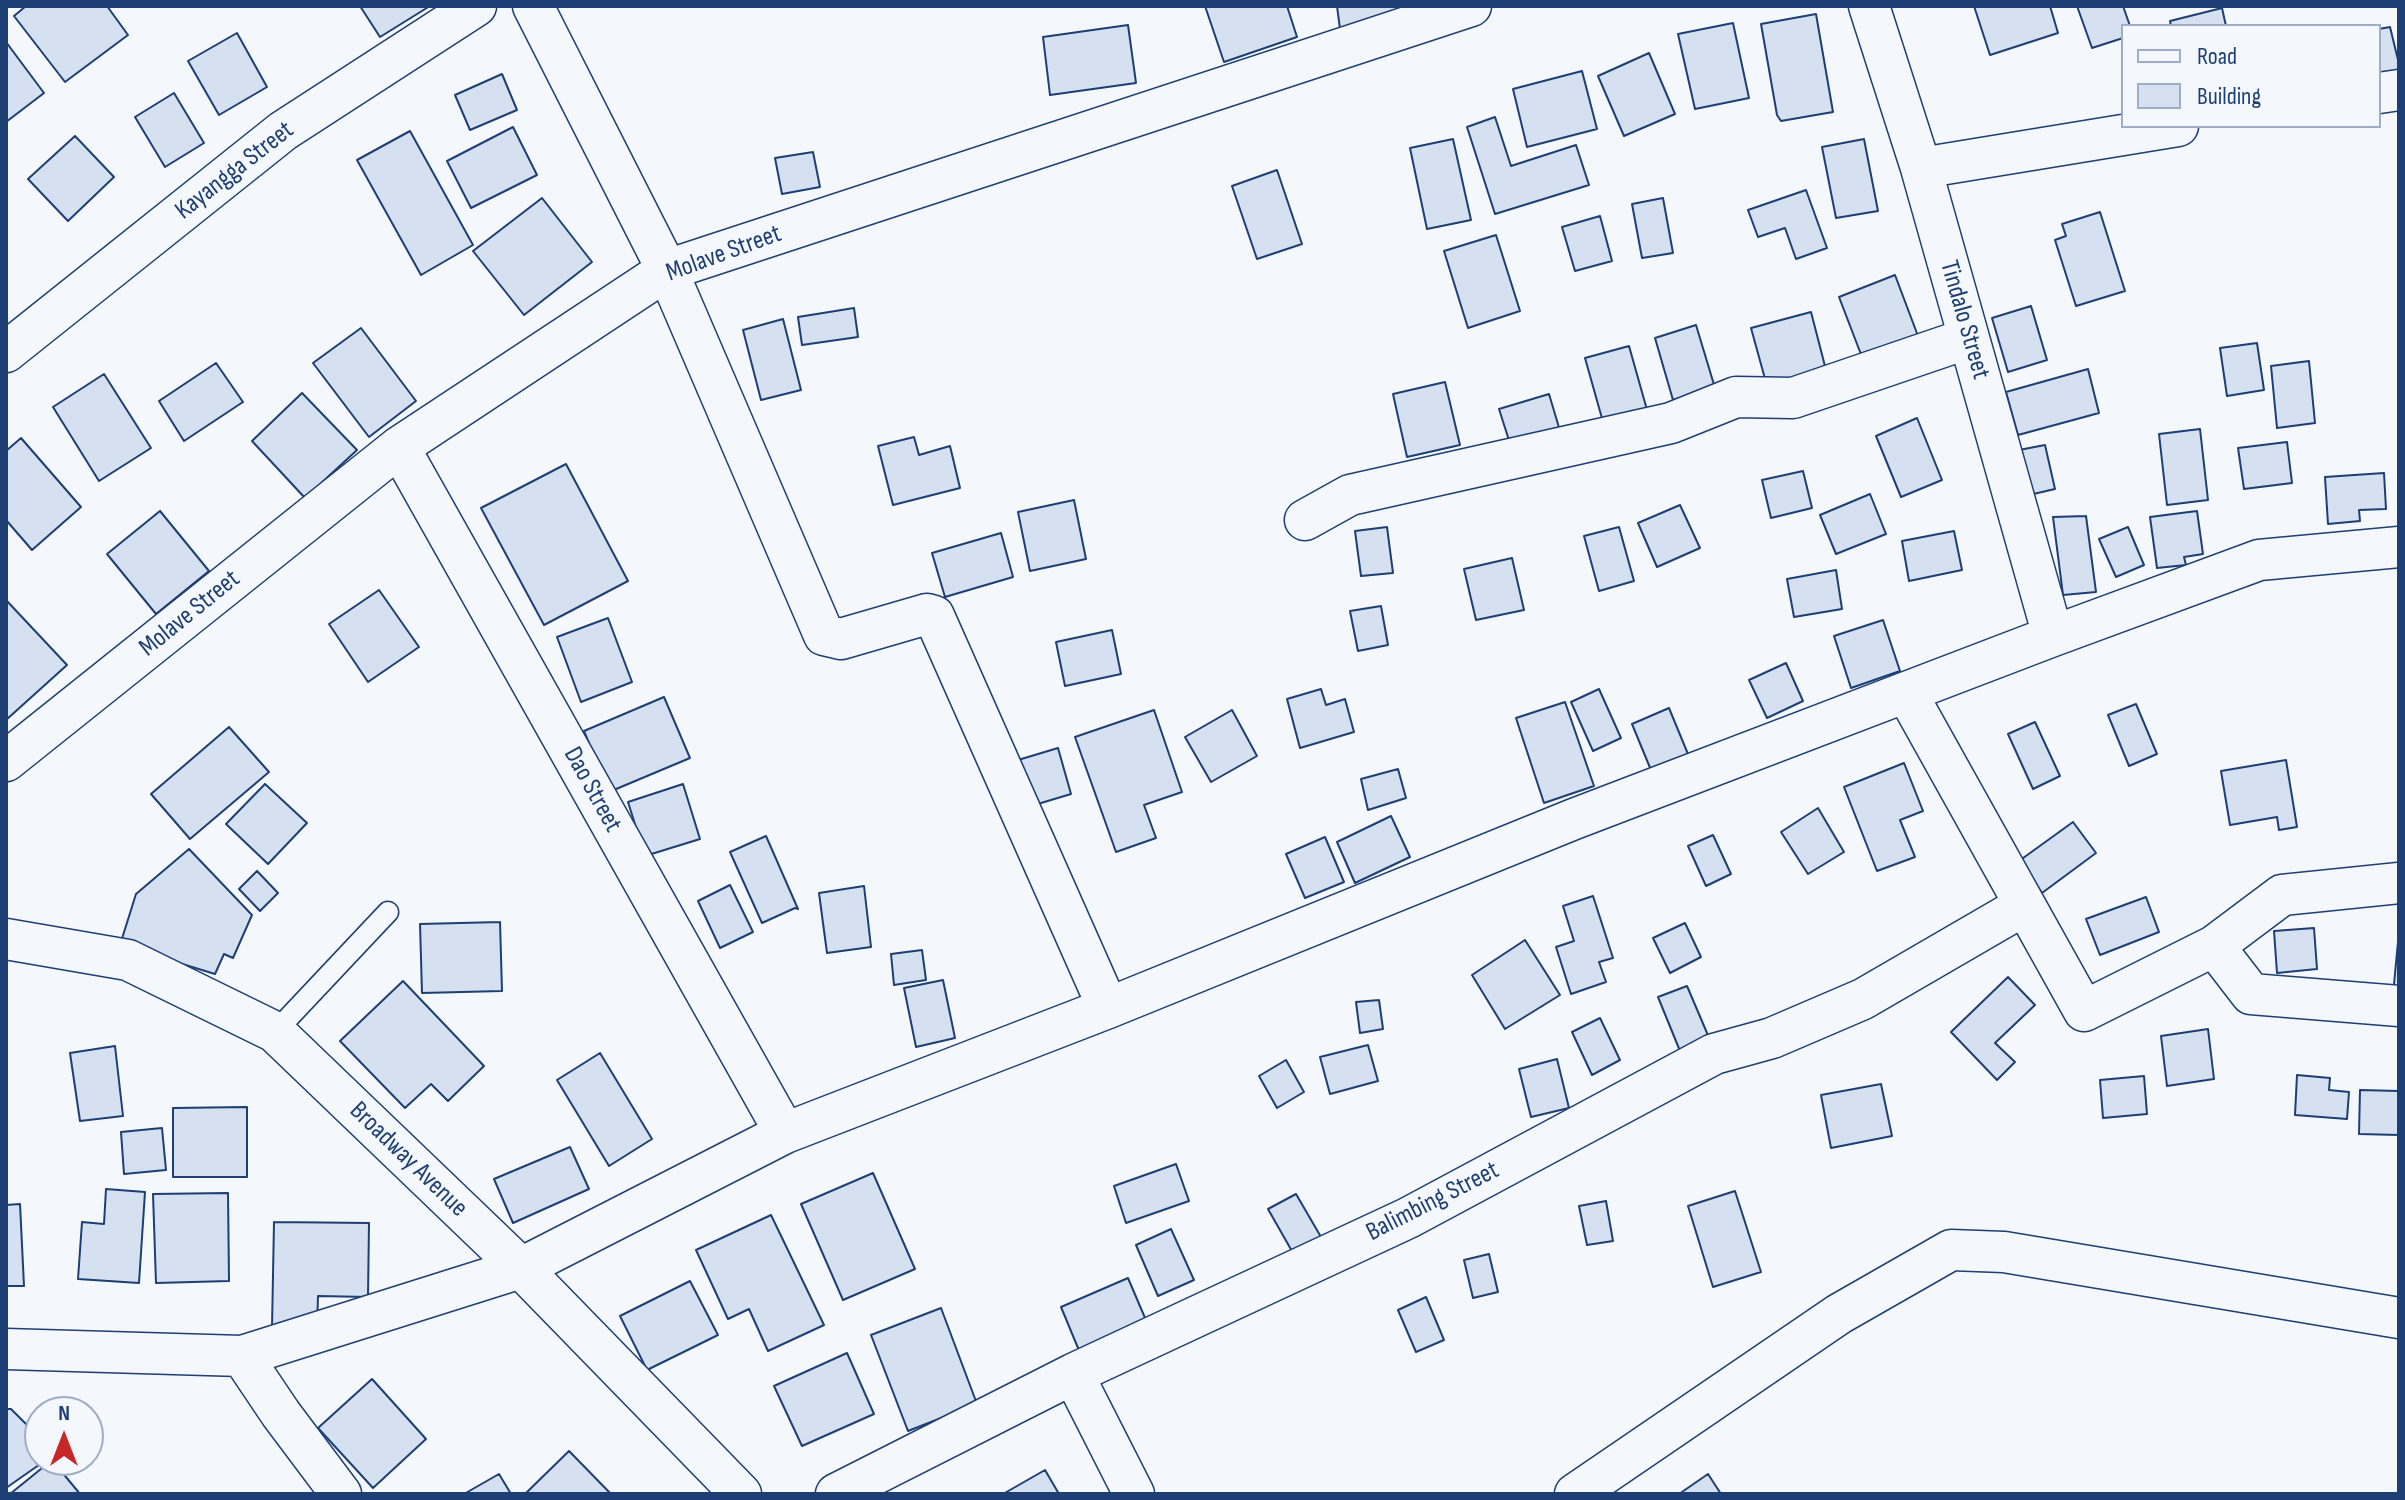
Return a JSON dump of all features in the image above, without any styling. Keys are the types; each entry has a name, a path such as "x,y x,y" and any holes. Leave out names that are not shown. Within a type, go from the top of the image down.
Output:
{"street":[{"name":"Kayangga Street","path":"6,352 283,131 476,6"},
{"path":"533,6 667,270 824,635 841,639 927,614 934,616 1108,1008"},
{"name":"Molave Street","path":"6,761 399,447 667,270 1471,6"},
{"name":"Tindalo Street","path":"1869,6 1921,168 2053,636"},
{"path":"1921,168 2166,128"},
{"path":"1305,520 1350,495 1671,423 1736,397 1793,398 1969,338"},
{"name":"Dao Street","path":"399,447 785,1133"},
{"path":"6,1349 242,1356 521,1268 785,1133 1108,1008 1574,819 2259,560 2399,547"},
{"path":"1906,692 2084,1011 2214,946 2282,895 2399,883"},
{"name":"Balimbing Street","path":"836,1494 1073,1374 1408,1218 1714,1054 1772,1038 1863,999 2025,905"},
{"name":"Broadway Avenue","path":"6,939 128,960 275,1032 521,1268 741,1494"},
{"path":"2214,946 2251,994 2399,1006"},
{"path":"1575,1494 1839,1314 1951,1250 2004,1252 2399,1318"},
{"path":"242,1356 341,1494"},
{"path":"1073,1374 1134,1494"}],"lane":[{"path":"275,1032 388,912"}],"building":[{"path":"26,6 107,6 128,35 65,82 14,16"},
{"path":"360,6 430,6 380,37"},
{"path":"1205,6 1287,6 1297,37 1224,62"},
{"path":"1337,6 1402,6 1404,20 1340,29"},
{"path":"1974,6 2050,6 2058,33 1990,55"},
{"path":"2077,6 2123,6 2129,24 2121,24 2121,39 2092,48"},
{"path":"2222,8 2226,24 2171,24 2170,21"},
{"path":"1816,14 1833,112 1781,121 1777,115 1761,24"},
{"path":"1733,23 1749,98 1695,109 1678,34"},
{"path":"1128,25 1136,83 1050,95 1043,37"},
{"path":"2390,27 2399,64 2399,80 2381,84 2381,29"},
{"path":"237,33 267,87 219,115 188,61"},
{"path":"6,42 44,93 6,122"},
{"path":"1649,53 1675,114 1624,136 1598,76"},
{"path":"1582,71 1597,129 1527,147 1513,89"},
{"path":"502,74 517,110 470,130 455,95"},
{"path":"174,93 204,143 165,167 135,117"},
{"path":"1495,117 1511,166 1576,145 1589,185 1495,214 1467,127"},
{"path":"513,127 537,175 471,208 447,161"},
{"path":"410,131 473,245 421,275 357,160"},
{"path":"75,136 114,177 68,221 28,179"},
{"path":"1453,139 1471,220 1427,229 1410,148"},
{"path":"1864,139 1878,211 1836,218 1822,147"},
{"path":"813,152 820,187 782,194 775,158"},
{"path":"1277,170 1302,244 1257,259 1232,186"},
{"path":"1806,190 1827,248 1796,259 1785,228 1758,237 1748,210"},
{"path":"542,198 592,262 524,315 473,251"},
{"path":"1663,198 1673,253 1642,258 1632,204"},
{"path":"2100,212 2125,291 2076,306 2055,240 2066,236 2062,224"},
{"path":"1600,216 1612,261 1575,271 1562,227"},
{"path":"1496,235 1520,311 1468,328 1444,251"},
{"path":"1895,275 1918,336 1862,357 1839,297"},
{"path":"2031,306 2047,360 2008,372 1992,318"},
{"path":"854,308 858,337 802,345 798,317"},
{"path":"1811,312 1826,370 1767,386 1751,328"},
{"path":"783,319 801,390 761,400 743,330"},
{"path":"1696,325 1715,388 1673,400 1655,338"},
{"path":"361,328 416,401 369,437 313,363"},
{"path":"2257,343 2264,390 2227,396 2220,348"},
{"path":"1629,346 1649,417 1605,429 1585,358"},
{"path":"2309,361 2315,423 2277,428 2271,366"},
{"path":"216,363 243,402 184,441 159,401"},
{"path":"2088,369 2099,413 2018,435 2006,392"},
{"path":"104,374 151,448 99,481 53,407"},
{"path":"1445,382 1460,445 1407,457 1393,394"},
{"path":"302,393 357,450 305,498 252,441"},
{"path":"1549,394 1563,441 1514,456 1499,409"},
{"path":"1917,418 1942,480 1901,497 1876,436"},
{"path":"2200,429 2208,500 2167,505 2159,434"},
{"path":"914,437 919,455 950,446 960,488 893,505 878,446"},
{"path":"21,438 81,507 32,550 6,520 6,451"},
{"path":"2287,442 2292,483 2244,489 2238,448"},
{"path":"2045,445 2055,489 2029,495 2019,450"},
{"path":"566,464 628,581 544,625 481,508"},
{"path":"1803,471 1812,508 1771,518 1762,480"},
{"path":"2384,473 2386,509 2359,510 2360,521 2328,524 2325,477"},
{"path":"1870,494 1886,534 1836,554 1820,515"},
{"path":"1074,500 1086,559 1030,571 1018,512"},
{"path":"1680,505 1700,548 1657,567 1638,523"},
{"path":"160,511 209,571 156,614 107,554"},
{"path":"2197,511 2203,554 2184,557 2186,565 2157,568 2150,517"},
{"path":"2086,516 2096,592 2063,595 2053,517"},
{"path":"1387,527 1393,573 1361,576 1355,531"},
{"path":"1619,527 1634,581 1599,591 1584,536"},
{"path":"2128,527 2144,565 2116,577 2099,539"},
{"path":"1954,531 1962,570 1909,581 1902,541"},
{"path":"1001,533 1013,577 945,597 932,553"},
{"path":"1512,558 1524,610 1476,620 1464,569"},
{"path":"1836,570 1842,609 1794,617 1787,579"},
{"path":"379,590 419,647 368,682 329,624"},
{"path":"6,600 67,665 6,720"},
{"path":"1381,606 1388,645 1358,651 1350,611"},
{"path":"608,618 632,682 581,702 557,637"},
{"path":"1883,620 1900,671 1851,688 1834,636"},
{"path":"1112,630 1121,674 1065,686 1056,642"},
{"path":"1786,663 1803,701 1767,718 1749,680"},
{"path":"1321,689 1326,705 1345,699 1354,732 1300,748 1287,699"},
{"path":"1599,689 1621,738 1593,751 1571,702"},
{"path":"664,697 690,758 609,792 584,731"},
{"path":"1565,702 1594,786 1544,803 1516,718"},
{"path":"2136,704 2157,754 2129,766 2108,715"},
{"path":"1669,708 1690,759 1653,775 1632,724"},
{"path":"1154,710 1182,792 1144,805 1156,838 1116,852 1075,737"},
{"path":"1232,710 1257,756 1211,782 1185,737"},
{"path":"2035,722 2060,776 2033,789 2008,734"},
{"path":"229,727 269,772 190,839 151,794"},
{"path":"1058,748 1071,794 1031,806 1018,760"},
{"path":"2286,760 2297,827 2279,830 2277,817 2230,825 2221,771"},
{"path":"1904,763 1923,811 1900,820 1915,857 1877,871 1844,787"},
{"path":"1398,769 1406,798 1368,810 1361,779"},
{"path":"265,784 307,823 268,864 226,824"},
{"path":"683,784 700,839 645,856 628,802"},
{"path":"1818,808 1844,852 1808,874 1781,832"},
{"path":"1391,816 1410,857 1355,883 1337,842"},
{"path":"2073,822 2096,853 2042,893 2019,861"},
{"path":"1713,835 1731,874 1706,886 1688,846"},
{"path":"766,836 798,909 762,923 730,852"},
{"path":"1325,837 1344,882 1305,898 1286,854"},
{"path":"189,849 252,915 233,958 224,954 215,974 120,945 136,894"},
{"path":"257,871 278,893 260,911 239,889"},
{"path":"730,885 753,932 720,948 698,901"},
{"path":"864,886 871,947 827,953 819,893"},
{"path":"1593,896 1613,958 1599,962 1606,982 1571,994 1556,947 1574,941 1563,906"},
{"path":"2146,897 2159,932 2100,955 2086,919"},
{"path":"500,922 502,991 422,993 420,924"},
{"path":"1685,923 1701,957 1670,973 1653,938"},
{"path":"2314,928 2317,969 2277,973 2274,931"},
{"path":"2399,931 2399,996 2393,995"},
{"path":"1525,940 1560,995 1505,1029 1472,975"},
{"path":"922,950 926,980 894,985 891,954"},
{"path":"2008,977 2035,1005 1995,1043 2015,1062 1997,1080 1951,1032"},
{"path":"943,980 955,1038 916,1047 904,988"},
{"path":"403,981 484,1066 448,1101 431,1084 405,1108 340,1041"},
{"path":"1687,986 1710,1040 1680,1051 1658,997"},
{"path":"1379,1000 1383,1029 1360,1033 1356,1002"},
{"path":"1600,1018 1620,1060 1592,1075 1572,1032"},
{"path":"2208,1029 2214,1079 2167,1086 2161,1036"},
{"path":"1368,1045 1378,1081 1330,1094 1320,1057"},
{"path":"115,1046 123,1116 80,1121 70,1053"},
{"path":"600,1053 652,1139 609,1166 557,1080"},
{"path":"1557,1059 1569,1108 1531,1117 1519,1069"},
{"path":"1286,1060 1304,1092 1277,1108 1259,1076"},
{"path":"2297,1075 2330,1078 2329,1090 2349,1092 2347,1119 2295,1115"},
{"path":"2144,1076 2147,1114 2103,1118 2100,1080"},
{"path":"1881,1084 1892,1136 1831,1148 1821,1095"},
{"path":"2360,1090 2399,1091 2399,1135 2359,1134"},
{"path":"247,1107 247,1177 173,1177 173,1108"},
{"path":"162,1128 166,1170 124,1174 121,1132"},
{"path":"570,1147 589,1189 513,1223 494,1179"},
{"path":"1176,1164 1189,1201 1126,1223 1114,1186"},
{"path":"873,1173 915,1269 843,1300 801,1204"},
{"path":"106,1189 145,1192 139,1283 78,1279 82,1222 104,1224"},
{"path":"1735,1191 1761,1272 1713,1287 1688,1206"},
{"path":"228,1193 229,1281 156,1283 153,1194"},
{"path":"1296,1194 1321,1237 1293,1253 1268,1209"},
{"path":"1606,1201 1613,1241 1587,1245 1579,1206"},
{"path":"20,1204 24,1286 6,1286 6,1205"},
{"path":"771,1215 824,1325 768,1351 749,1309 728,1319 696,1250"},
{"path":"274,1222 369,1223 368,1297 318,1296 317,1329 272,1328"},
{"path":"1171,1229 1194,1280 1158,1296 1136,1245"},
{"path":"1489,1254 1498,1292 1473,1298 1464,1260"},
{"path":"1128,1278 1151,1332 1083,1360 1061,1307"},
{"path":"690,1281 718,1335 647,1370 620,1316"},
{"path":"1426,1297 1444,1340 1416,1352 1398,1310"},
{"path":"941,1308 977,1404 908,1431 871,1335"},
{"path":"847,1353 874,1414 802,1446 774,1386"},
{"path":"372,1379 426,1439 373,1488 318,1428"},
{"path":"6,1409 11,1409 24,1422 24,1475 6,1488"},
{"path":"569,1451 611,1494 525,1494"},
{"path":"1045,1470 1059,1494 1003,1494"},
{"path":"499,1474 511,1494 464,1494"},
{"path":"1708,1474 1721,1494 1679,1494"},
{"path":"32,1476 65,1476 80,1494 10,1494"}]}
